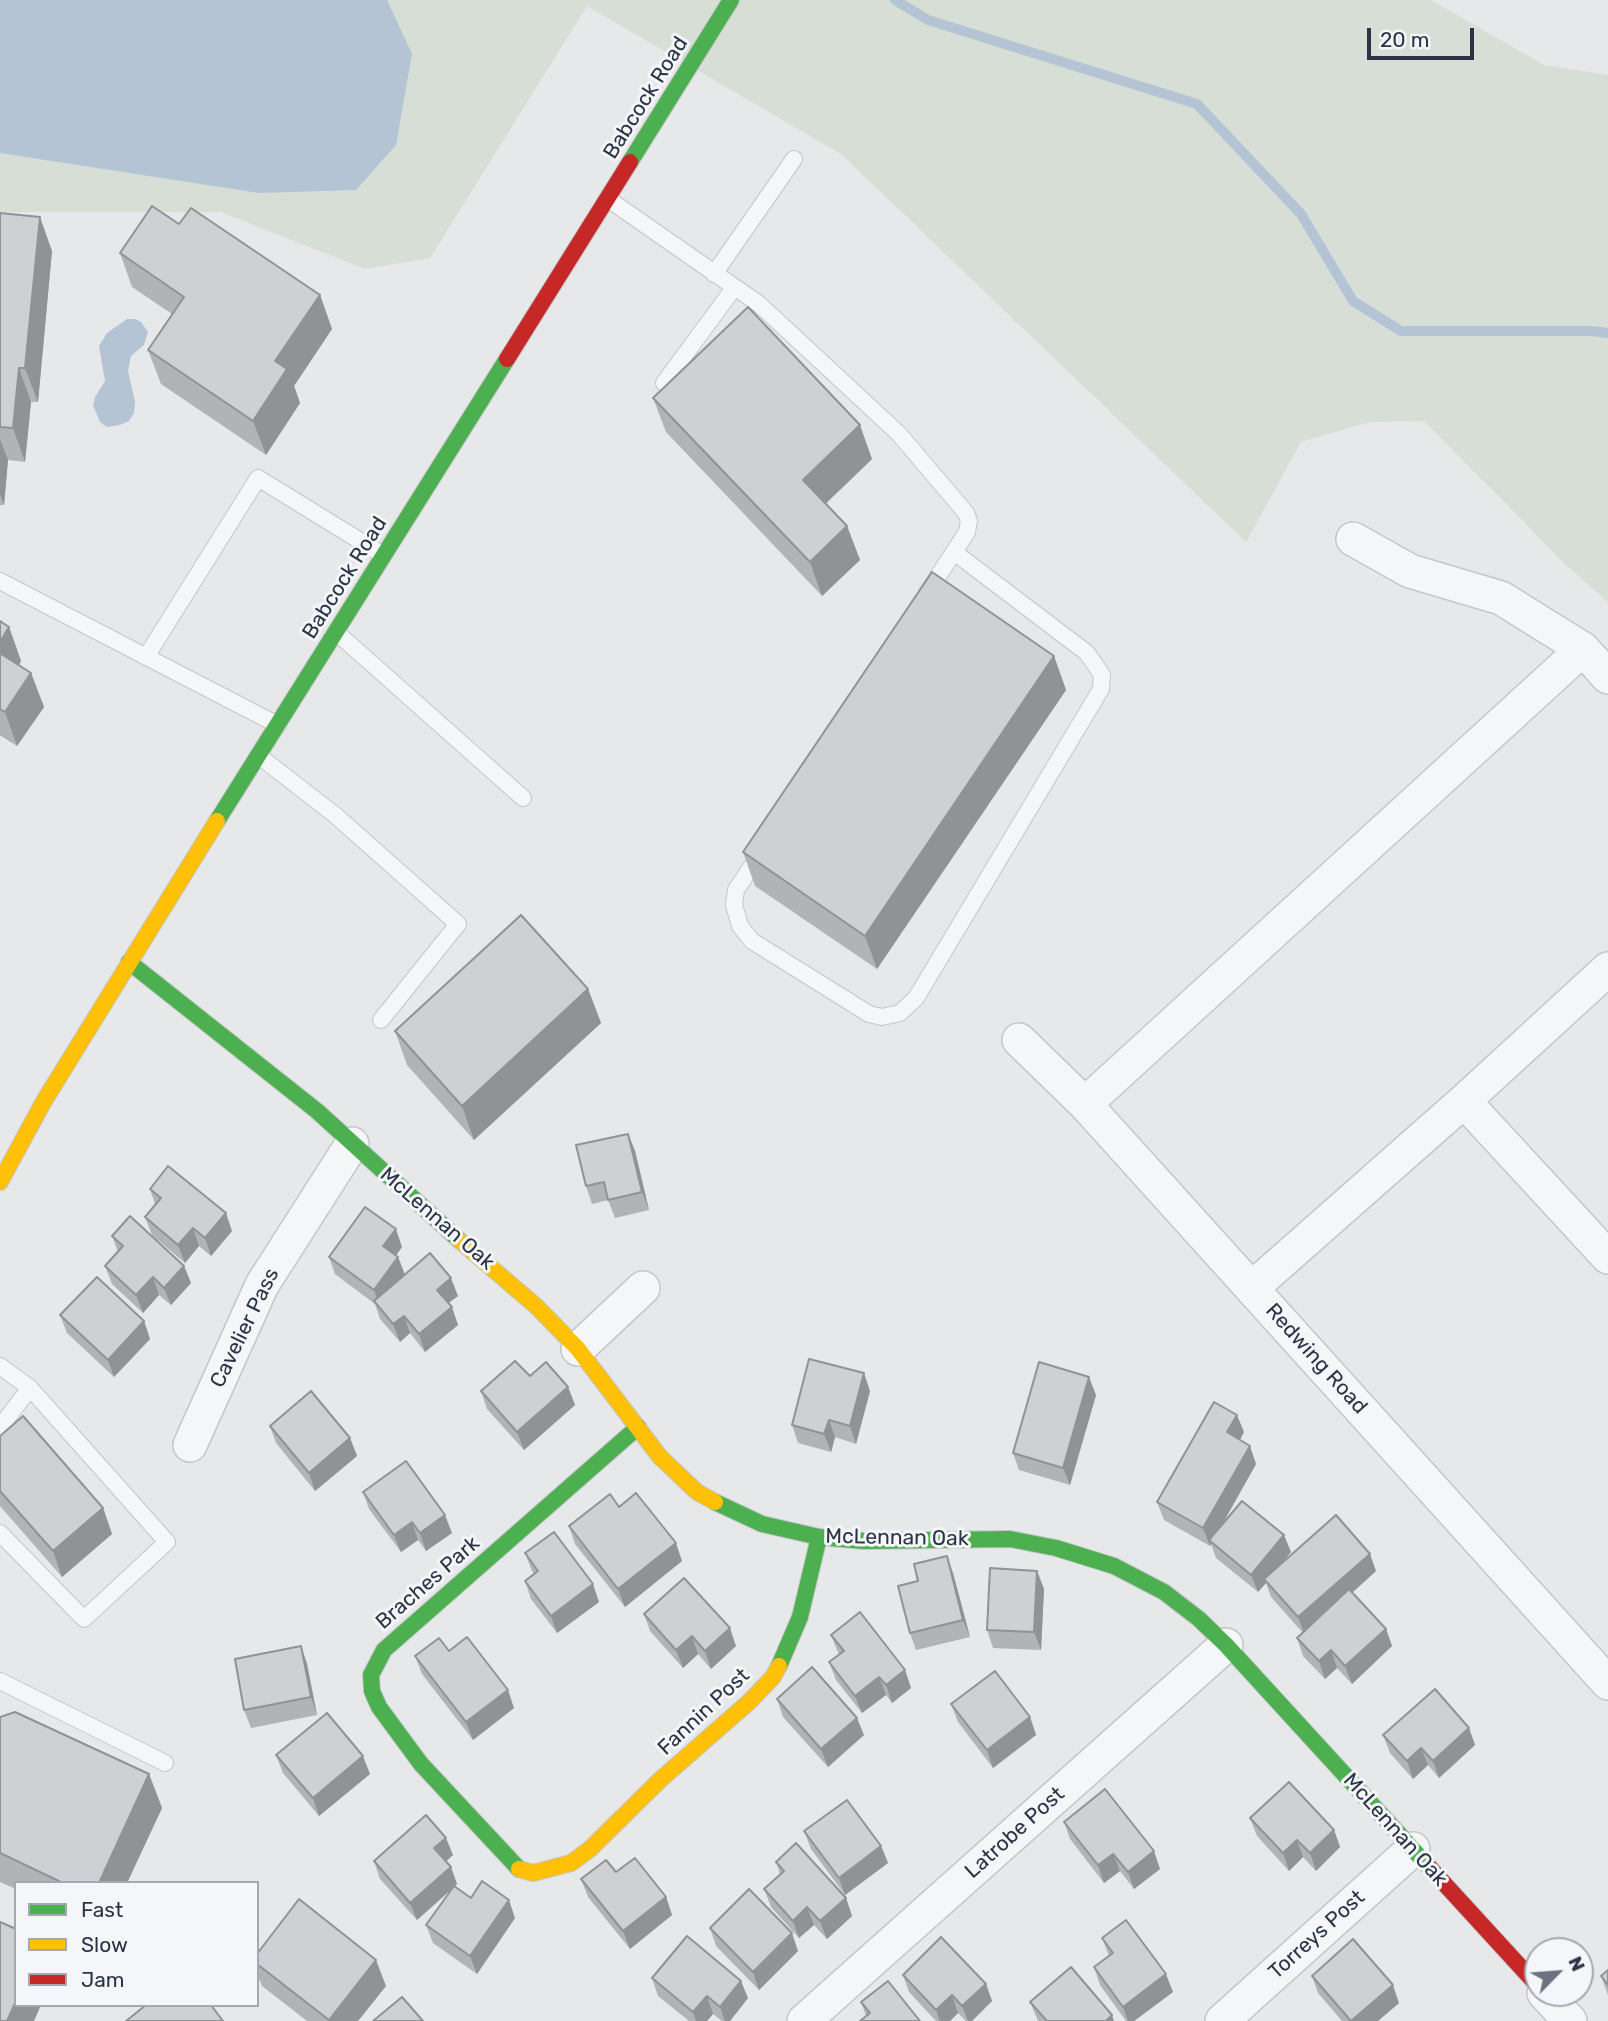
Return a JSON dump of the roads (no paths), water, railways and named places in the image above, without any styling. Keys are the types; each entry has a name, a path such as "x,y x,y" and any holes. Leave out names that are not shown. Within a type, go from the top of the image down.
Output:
{"street":[{"name":"Babcock Road","path":"0,1182 44,1101 129,962 731,0"},
{"path":"1353,539 1410,570 1502,598 1583,649 1608,677"},
{"path":"1086,1104 1583,649"},
{"name":"McLennan Oak","path":"129,962 317,1111 536,1306 578,1349 660,1457 697,1492 762,1524 819,1537 864,1541 1010,1539 1056,1548 1114,1566 1164,1592 1226,1644 1524,1971"},
{"path":"1252,1288 1464,1101 1608,969"},
{"name":"Redwing Road","path":"1019,1040 1086,1104 1608,1683"},
{"path":"1464,1101 1608,1257"},
{"name":"Cavelier Pass","path":"190,1445 261,1285 352,1144"},
{"path":"578,1349 643,1289"},
{"name":"Braches Park","path":"551,1870 533,1874 518,1869 421,1764 379,1707 372,1690 371,1675 384,1650 638,1427"},
{"name":"Fannin Post","path":"551,1870 571,1863 590,1849 773,1677 788,1650 800,1617 819,1537"},
{"name":"Latrobe Post","path":"804,2021 1226,1644"},
{"name":"Torreys Post","path":"1222,2021 1413,1849"},
{"path":"1557,2007 1570,2021"}],"lane":[{"path":"714,274 794,159"},
{"path":"608,199 759,304 899,434 957,503 970,521 967,532 916,610"},
{"path":"664,383 734,288"},
{"path":"146,657 258,478 384,556"},
{"path":"766,843 736,890 734,905 740,926 752,941 869,1014 882,1017 900,1013 916,998 1101,689 1101,676 1087,653 954,552"},
{"path":"0,581 278,725"},
{"path":"336,632 523,798"},
{"path":"259,756 335,815 458,924 382,1020"},
{"path":"0,1366 30,1388 167,1542 84,1619 0,1533"},
{"path":"0,1427 30,1388"},
{"path":"0,1681 166,1763"}],"water":[{"path":"0,0 387,0 412,54 396,145 356,190 259,193 0,153"},
{"path":"127,319 141,322 148,332 144,345 131,356 128,371 135,402 134,413 129,421 107,427 100,422 93,405 105,381 99,346 107,333"}],"waterway":[{"path":"895,0 928,20 1197,104 1301,214 1353,301 1401,331 1608,333"}]}
